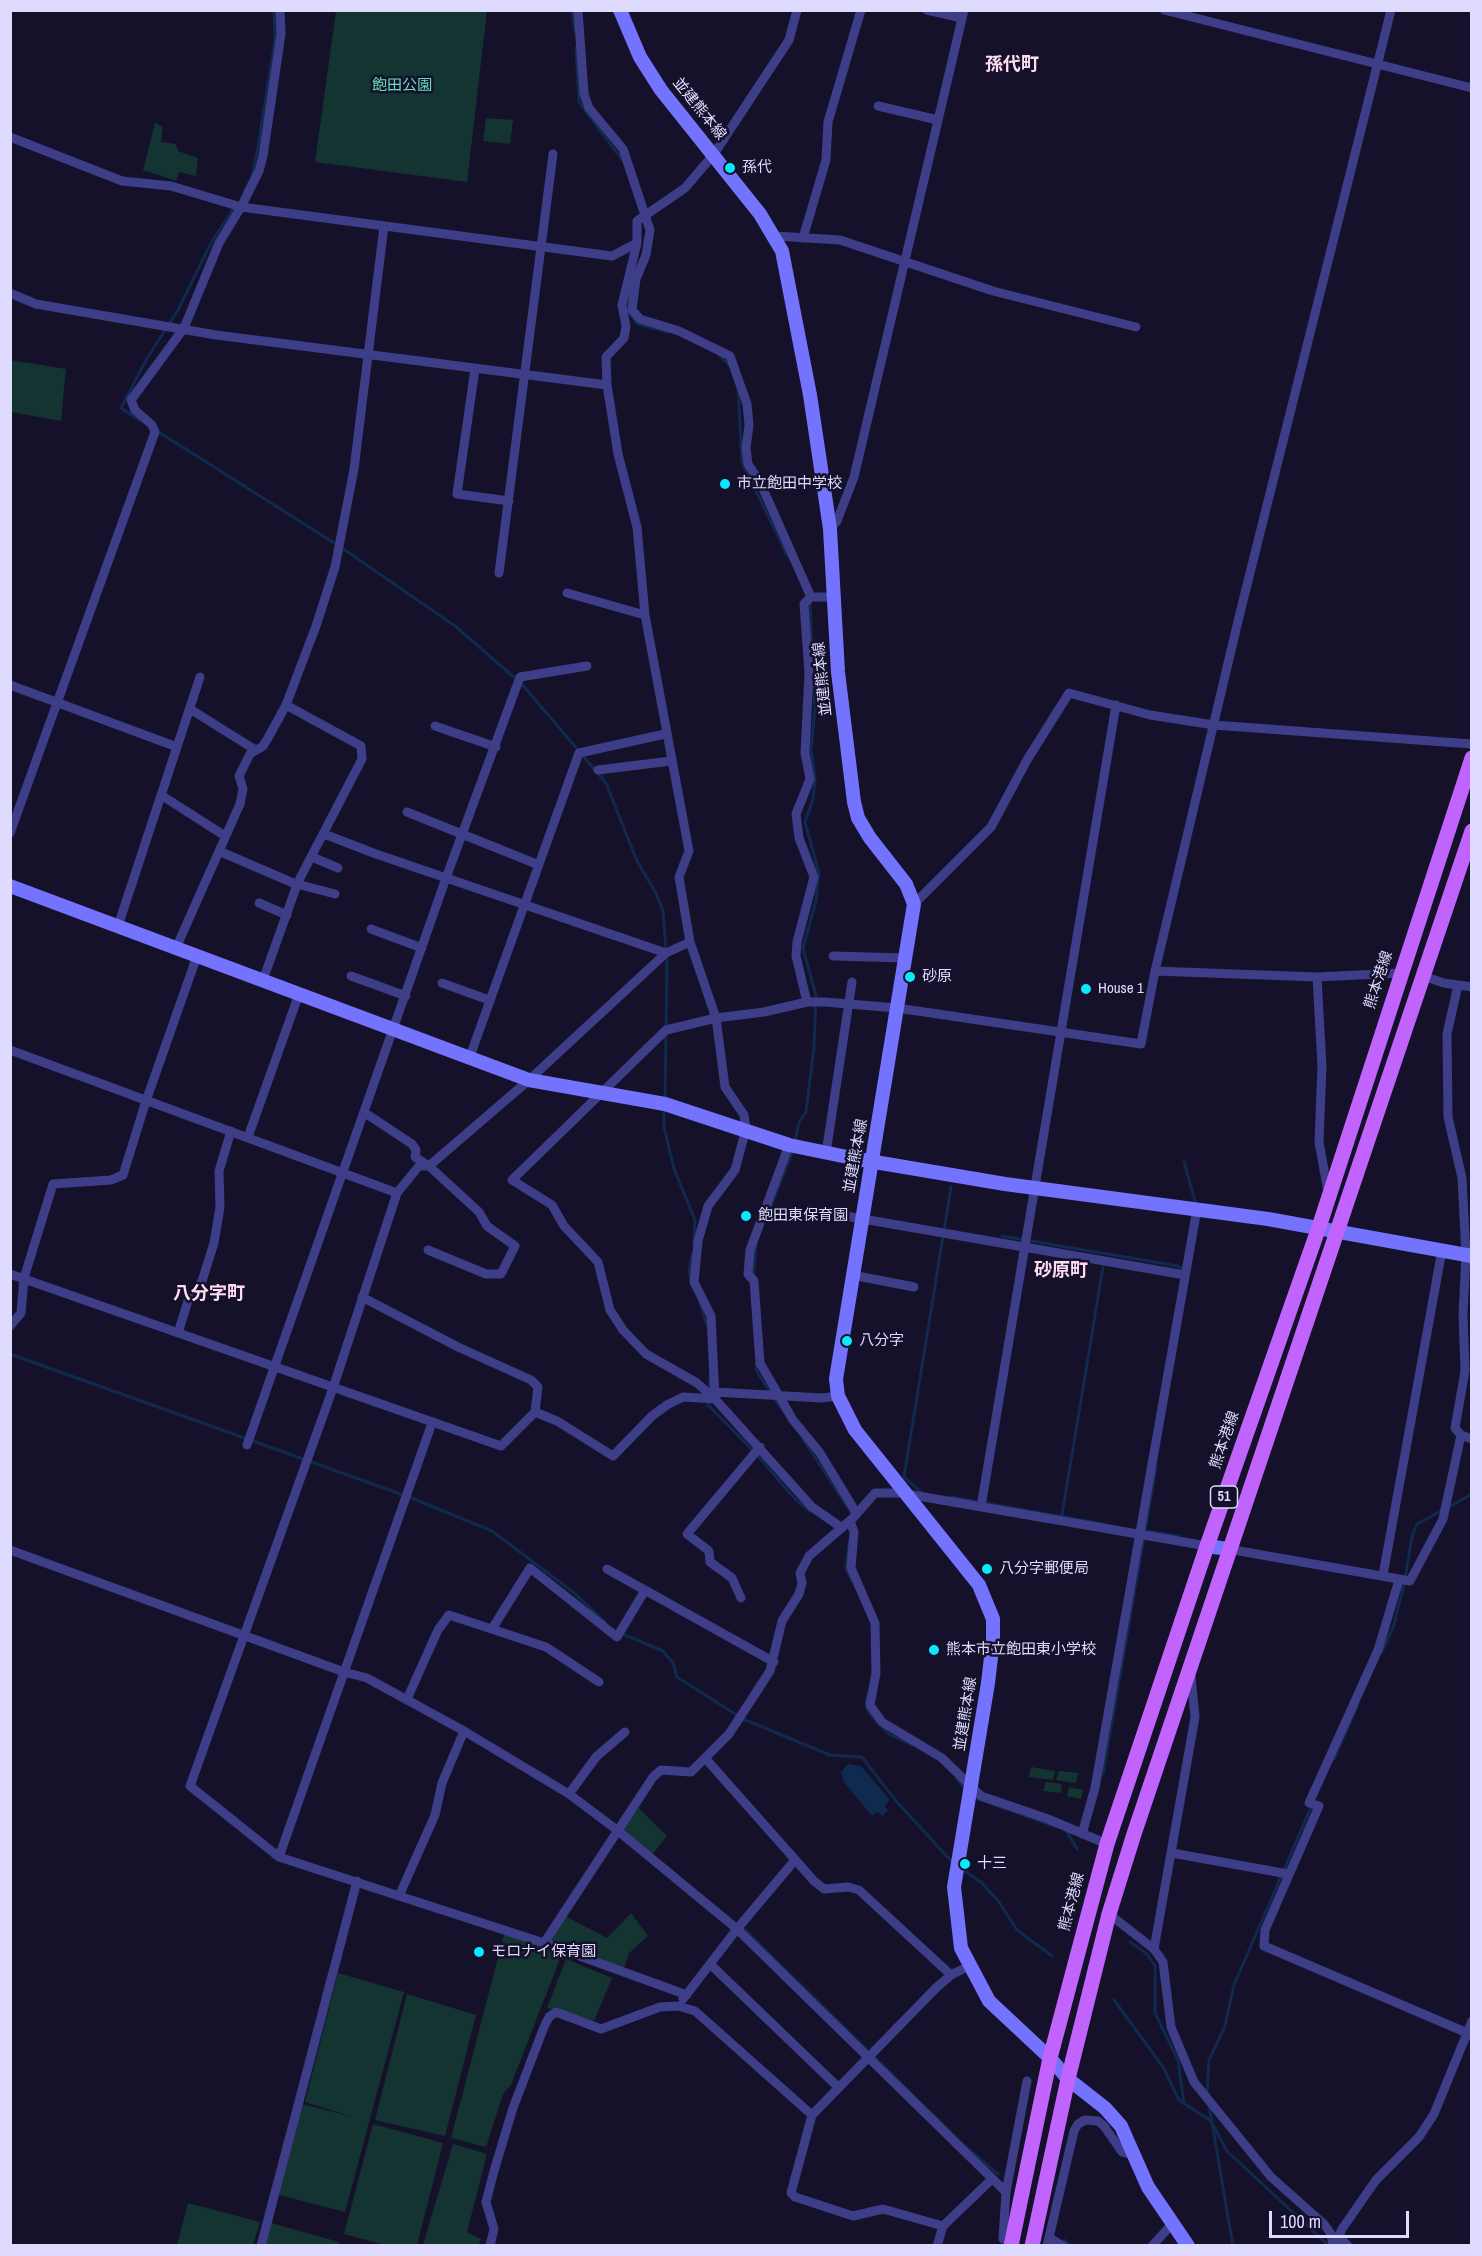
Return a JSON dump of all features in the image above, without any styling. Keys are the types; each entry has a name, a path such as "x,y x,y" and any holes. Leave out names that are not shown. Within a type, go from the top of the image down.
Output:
{"main road":[{"name":"並建熊本線","path":"620,10 645,65 661,90 714,154 775,236 789,277 830,529 840,690 856,810 870,838 906,884 914,904 836,1379 838,1396 855,1430 979,1585 993,1619 988,1683 954,1887 961,1948 989,2001 1050,2058 1068,2079 1105,2108 1121,2126 1148,2187 1188,2246"},
{"name":"熊本港線","path":"1007,2242 1050,2058 1107,1844 1207,1546 1329,1198 1400,973 1472,758"},
{"name":"51","path":"1032,2246 1068,2079 1109,1914 1228,1549 1472,831"},
{"path":"10,886 529,1080 679,1108 789,1145 871,1162 1319,1227 1469,1255"},
{"path":"1400,973 1423,976"},
{"path":"1207,1546 1228,1549"}],"street":[{"path":"10,833 155,432 152,425 135,410 131,400 184,328 219,243 241,207 264,156 281,34 280,10"},
{"path":"578,10 584,94 589,108 623,149 650,230 649,241 636,279 632,310 640,319 679,331 730,356 735,363 747,404 748,464 760,482 811,597"},
{"path":"715,1396 711,1316 694,1282 698,1241 708,1206 735,1170 746,1129 744,1115 725,1087 716,1018 690,942 679,877 689,851 665,734 645,615 637,527 618,454 607,385 606,357 624,338 626,326 622,305 637,243 637,221 685,188 714,154 789,40 797,10"},
{"path":"803,238 826,160 828,122 861,10"},
{"path":"830,529 837,521 854,477 963,14 927,10"},
{"path":"1164,10 1376,66 1472,88"},
{"path":"842,1528 812,1507 715,1396 646,1354 623,1330 610,1310 598,1262 564,1226 552,1205 512,1180 666,1030 716,1018 764,1012 807,1002 897,1008 1141,1044 1155,971 1214,725 1391,10"},
{"path":"878,106 938,120"},
{"path":"10,137 122,181 171,186 241,207 612,256 637,243"},
{"path":"499,573 553,154"},
{"path":"176,948 242,795 243,789 239,776 254,749 263,746 286,705 316,626 340,545 354,468 384,226"},
{"path":"775,236 840,240 903,263 993,291 1136,327"},
{"path":"10,293 36,304 216,335 607,385"},
{"path":"475,369 457,494 509,501"},
{"path":"567,593 645,615"},
{"path":"807,1002 796,956 797,942 814,877 799,838 796,814 810,779 805,753 808,673 804,604 811,597 833,597"},
{"path":"247,1445 446,878 520,677 587,666"},
{"path":"118,926 200,677"},
{"path":"10,685 177,747"},
{"path":"914,904 991,827 1027,760 1069,693 1150,715 1214,725 1472,744"},
{"path":"263,980 298,882 362,759 363,750 286,705"},
{"path":"981,1507 1116,705"},
{"path":"190,709 254,749"},
{"path":"435,726 496,747"},
{"path":"469,1059 579,753 665,734"},
{"path":"598,770 670,760"},
{"path":"161,795 225,836"},
{"path":"407,812 539,865"},
{"path":"324,834 666,953"},
{"path":"219,851 293,883 298,882 335,894"},
{"path":"312,857 338,868"},
{"path":"259,903 287,915"},
{"path":"371,929 422,948"},
{"path":"687,1995 544,1943 279,1857 190,1786 333,1388 397,1193 418,1166 429,1166 529,1080 666,953 690,942"},
{"path":"10,1326 21,1313 24,1278 53,1184 111,1180 123,1175 146,1101 197,956"},
{"path":"833,956 906,958"},
{"path":"1155,971 1317,976 1400,973"},
{"path":"351,976 406,996"},
{"path":"1317,976 1322,1066 1319,1142 1329,1198"},
{"path":"1423,976 1472,987"},
{"path":"826,1153 852,982"},
{"path":"442,983 489,1000"},
{"path":"1458,985 1447,1034 1448,1117 1462,1178 1469,1255 1463,1305 1465,1371 1455,1428 1461,1435 1472,1439"},
{"path":"248,1137 299,994"},
{"path":"10,1050 397,1193"},
{"path":"365,1113 412,1144 416,1150 415,1157 429,1166 478,1212 487,1226 515,1246 501,1274 486,1274 428,1250"},
{"path":"178,1333 188,1301 202,1281 214,1243 220,1207 219,1171 231,1131"},
{"path":"789,1145 750,1250 748,1274 754,1281 760,1363 793,1420 820,1453 854,1517 851,1568 875,1623 876,1674 870,1705 882,1722 942,1758 970,1788 981,1796 1048,1819 1107,1844"},
{"path":"1082,1834 1095,1788 1197,1209"},
{"path":"811,1210 1185,1275"},
{"path":"1383,1575 1442,1250"},
{"path":"10,1274 501,1446 535,1412 538,1387 531,1380 467,1351 362,1298"},
{"path":"852,1275 914,1287"},
{"path":"535,1412 557,1421 613,1456 652,1416 683,1397 822,1398 838,1396"},
{"path":"279,1857 432,1423"},
{"path":"1228,1549 1410,1581 1443,1519 1461,1435"},
{"path":"741,1598 732,1578 711,1562 709,1551 687,1534 759,1447"},
{"path":"544,1943 617,1830 661,1770 691,1772 729,1734 774,1662 782,1621 799,1594 802,1583 800,1573 809,1556 854,1517 875,1493 909,1495 1207,1546"},
{"path":"10,1550 344,1672 367,1678 464,1731 568,1794 617,1830 737,1929 870,2056 1006,2192"},
{"path":"492,1629 530,1568 617,1637 644,1592"},
{"path":"607,1569 644,1592 774,1662"},
{"path":"1399,1580 1378,1650 1309,1803 1319,1806 1265,1930 1264,1946 1469,2034"},
{"path":"407,1700 444,1618 455,1616 546,1647 598,1682"},
{"path":"1154,1948 1195,1717 1190,1666"},
{"path":"399,1896 435,1815 442,1783 464,1731"},
{"path":"568,1794 596,1756 625,1732"},
{"path":"706,1759 795,1860 824,1889 848,1887 859,1890 951,1975"},
{"path":"1172,1852 1288,1874"},
{"path":"678,2006 737,1929 795,1860"},
{"path":"261,2246 357,1881"},
{"path":"1109,1914 1154,1948 1163,1962 1171,2027 1194,2082 1271,2178 1324,2224 1336,2242 1348,2246"},
{"path":"710,1964 838,2087"},
{"path":"943,2226 883,2208 853,2216 795,2197 791,2193 812,2115 951,1975 969,1966"},
{"path":"490,2246 494,2229 486,2202 494,2171 513,2108 549,2017 556,2012 601,2029 660,2007 678,2006 695,2011 812,2115"},
{"path":"1336,2242 1376,2180 1419,2137 1434,2114 1469,2034 1472,2021"},
{"path":"1007,2242 1006,2192 1027,2080"},
{"path":"1064,2246 1049,2242 1074,2131 1078,2124 1085,2120 1098,2121 1122,2152 1136,2156"},
{"path":"938,2246 943,2226 992,2179"},
{"path":"1152,2246 1172,2224"}],"green space":[{"name":"飽田公園","path":"336,11 487,11 467,182 315,162"},
{"path":"486,118 513,120 510,144 483,141"},
{"path":"155,123 163,127 161,142 176,144 178,151 198,158 196,176 179,172 176,181 143,170"},
{"path":"10,360 66,369 61,421 11,412"},
{"path":"1031,1767 1055,1771 1053,1780 1029,1777"},
{"path":"1059,1771 1078,1773 1076,1783 1056,1780"},
{"path":"1046,1782 1062,1784 1061,1793 1043,1791"},
{"path":"1069,1787 1083,1790 1081,1799 1067,1796"},
{"path":"638,1807 667,1836 652,1855 621,1830"},
{"path":"631,1913 648,1936 629,1953 624,1968 549,1942 565,1916 607,1938"},
{"path":"505,1931 561,1956 511,2085 503,2094 486,2147 451,2138"},
{"path":"566,1959 612,1978 594,2021 547,2008"},
{"path":"338,1973 404,1992 345,2212 279,2195 302,2104 353,2117 305,2102"},
{"path":"407,1994 476,2015 445,2136 375,2120"},
{"path":"373,2124 443,2143 417,2245 385,2245 344,2234"},
{"path":"453,2144 487,2154 467,2232 481,2239 478,2245 423,2245"},
{"path":"188,2203 260,2222 253,2245 177,2245"},
{"path":"271,2223 339,2242 338,2246 265,2246"}],"water":[{"path":"848,1764 861,1766 890,1800 885,1806 888,1811 882,1816 878,1812 872,1816 843,1781 841,1772"}],"waterway":[{"path":"244,193 252,176 258,147 275,40 274,10"},
{"path":"572,10 575,32"},
{"path":"576,48 579,102 623,161"},
{"path":"141,421 121,408 146,360 178,310 211,243 235,206"},
{"path":"628,307 630,290"},
{"path":"630,314 638,324 668,332"},
{"path":"718,354 730,366"},
{"path":"738,389 742,462 787,555"},
{"path":"157,431 336,544"},
{"path":"342,548 455,626 516,679"},
{"path":"810,601 812,651"},
{"path":"795,1141 799,1122 806,1112 814,1047 816,996 803,948 816,901 819,873 805,822 813,799 815,779 811,749 815,709 813,679"},
{"path":"521,683 606,783 637,861 656,893 663,911 667,962 665,1101"},
{"path":"664,1107 664,1127 674,1169 695,1220 694,1242"},
{"path":"768,1214 793,1150"},
{"path":"1184,1162 1196,1205"},
{"path":"921,1492 904,1477 951,1187"},
{"path":"1002,1236 1178,1266 1185,1270"},
{"path":"753,1277 756,1245"},
{"path":"691,1280 689,1271 692,1255"},
{"path":"1062,1515 1103,1267"},
{"path":"699,1300 707,1325"},
{"path":"10,1354 409,1497 492,1531 573,1592 605,1622"},
{"path":"756,1364 757,1372 770,1392"},
{"path":"709,1391 710,1377"},
{"path":"774,1398 784,1412"},
{"path":"708,1401 708,1405 758,1456 795,1499 810,1511"},
{"path":"803,1439 852,1514"},
{"path":"1103,1774 1156,1468"},
{"path":"1447,1508 1472,1494"},
{"path":"951,1497 1103,1524"},
{"path":"1382,1652 1394,1625 1405,1580 1412,1536 1417,1524 1441,1511"},
{"path":"1145,1531 1179,1536"},
{"path":"849,1542 846,1568 852,1581"},
{"path":"620,1633 663,1651 673,1663 677,1677 743,1719 830,1755 862,1757 896,1801 954,1864"},
{"path":"868,1694 866,1701 868,1711 877,1722"},
{"path":"1334,1759 1357,1707"},
{"path":"882,1727 889,1734 912,1745"},
{"path":"957,1779 966,1791"},
{"path":"973,1797 1057,1827"},
{"path":"1207,2093 1209,2060 1225,2026 1234,1985 1312,1805"},
{"path":"1066,1830 1077,1849"},
{"path":"962,1869 982,1883 999,1902 1017,1930 1052,1956"},
{"path":"744,1929 967,2148 998,2174"},
{"path":"1130,1942 1147,1954 1155,1966 1155,2013 1178,2060 1184,2104"},
{"path":"1114,2000 1163,2067 1179,2100 1211,2121 1227,2151 1329,2246"},
{"path":"1209,2105 1233,2246"},
{"path":"1064,2240 1071,2246"}],"place":[{"name":"孫代","path":"730,168"},
{"name":"市立飽田中学校","path":"725,484"},
{"name":"砂原","path":"910,977"},
{"name":"House 1","path":"1086,989"},
{"name":"飽田東保育園","path":"746,1216"},
{"name":"八分字","path":"847,1341"},
{"name":"八分字郵便局","path":"987,1569"},
{"name":"熊本市立飽田東小学校","path":"934,1650"},
{"name":"十三","path":"965,1864"},
{"name":"モロナイ保育園","path":"479,1952"}],"district":[{"name":"孫代町","path":"1012,65"},
{"name":"砂原町","path":"1061,1271"},
{"name":"八分字町","path":"209,1294"}]}
